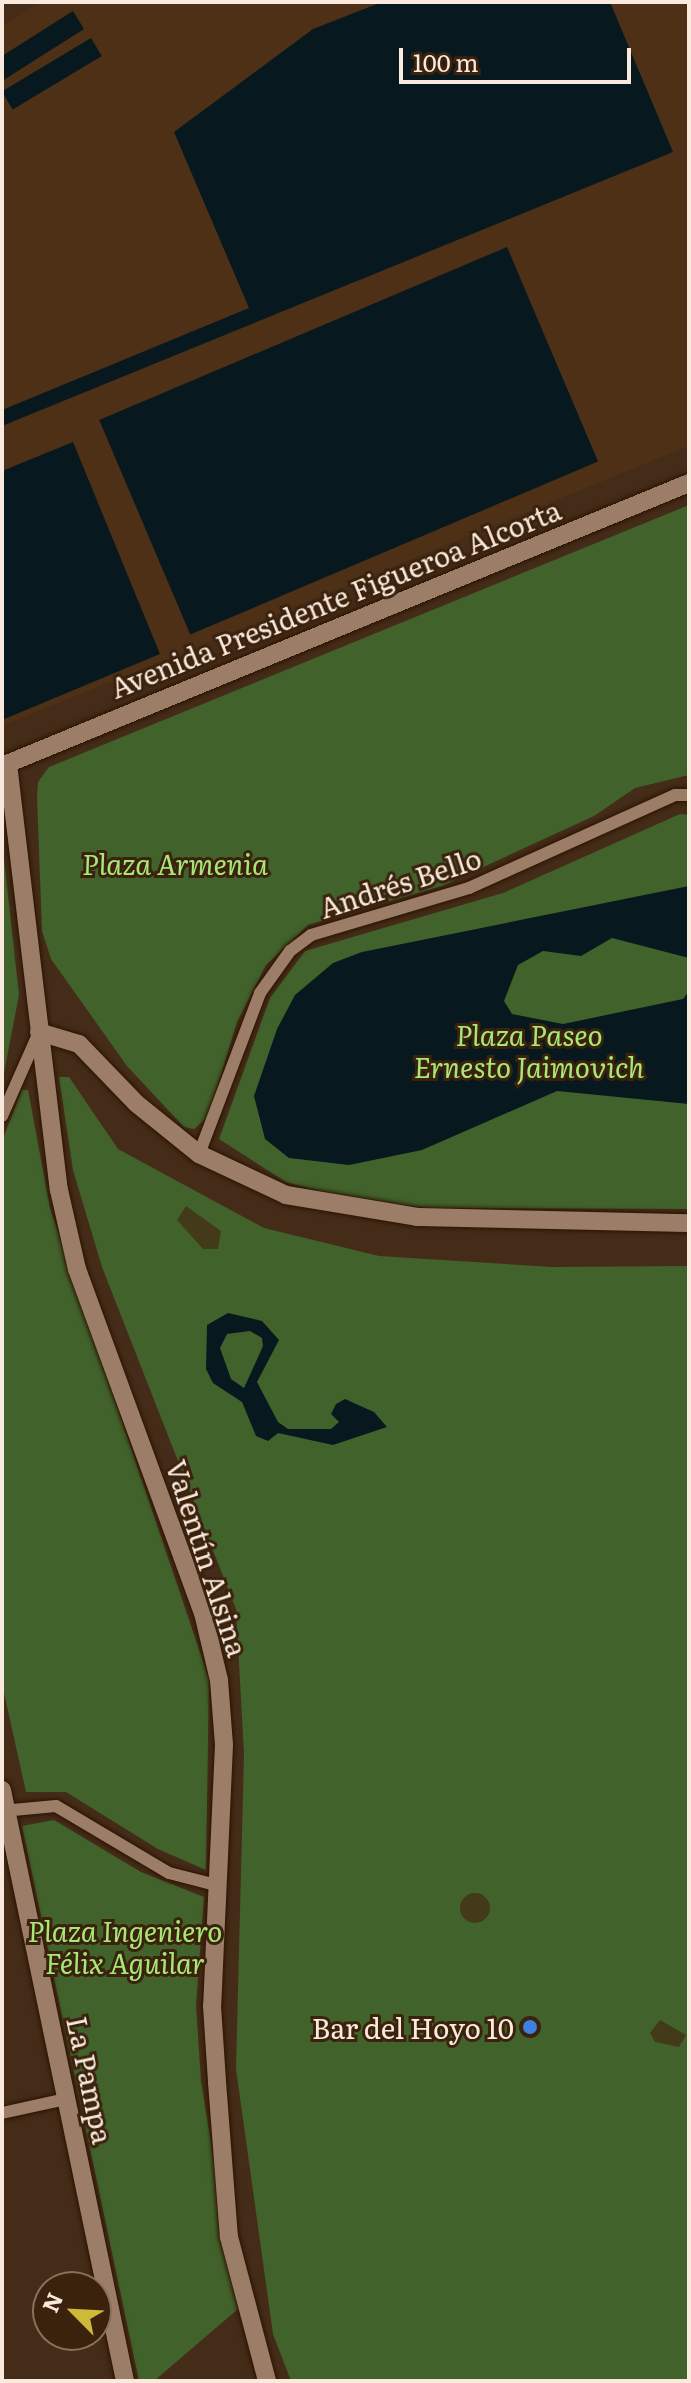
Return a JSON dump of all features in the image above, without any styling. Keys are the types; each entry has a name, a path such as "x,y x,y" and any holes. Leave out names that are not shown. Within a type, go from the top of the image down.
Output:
{"street":[{"name":"Avenida Presidente Figueroa Alcorta","path":"5,765 689,483"},
{"name":"Valentín Alsina","path":"5,765 59,1190 77,1269 203,1613 219,1680 224,1745 212,2006 229,2237 267,2381"},
{"name":"Andrés Bello","path":"199,1154 260,993 290,951 311,935 469,888 675,795 689,795"},
{"path":"2,1116 39,1032 79,1044 137,1104 199,1154 286,1195 362,1211 689,1223"},
{"name":"La Pampa","path":"2,1790 125,2381"},
{"path":"4,1811 56,1806 169,1873 216,1885"},
{"path":"2,2113 66,2099"}],"shaded area":[{"path":"40,2 689,2 689,446 2,726 2,26"},
{"path":"382,2 610,2 673,152 2,426 2,410 249,308 174,132 313,29"},
{"path":"73,11 84,29 2,81 2,56"},
{"path":"91,38 102,56 13,110 2,91"},
{"path":"507,247 598,461 190,635 99,420"},
{"path":"73,442 160,654 2,720 2,471"},
{"path":"689,886 689,958 612,938 581,956 543,951 518,965 504,1001 512,1014 563,1024 683,999 689,991 689,1104 557,1091 422,1150 349,1165 289,1158 265,1139 254,1096 277,1029 295,995 333,963 362,952"},
{"path":"228,1313 262,1321 279,1340 257,1382 278,1422 288,1429 331,1429 339,1422 331,1414 336,1404 345,1399 374,1412 387,1427 333,1445 278,1433 268,1441 256,1436 242,1402 213,1383 206,1369 207,1325","holes":["250,1331 262,1338 263,1346 244,1388 231,1379 220,1348 227,1334"]}],"green space":[{"name":"Plaza Armenia","path":"689,505 689,775 635,788 594,816 442,886 308,925 266,965 237,1022 208,1117 194,1129 184,1127 127,1066 51,959 42,931 37,798 38,782 49,767"},
{"name":"Plaza Paseo Ernesto Jaimovich","path":"680,814 689,815 689,1209 430,1208 359,1201 286,1182 219,1139 270,998 305,951 503,893"},
{"path":"2,841 19,995 2,1083"},
{"path":"59,1077 69,1077 118,1149 264,1228 379,1256 552,1267 689,1266 689,2381 291,2381 273,2334 236,2069 244,1754 236,1609 102,1267 73,1170"},
{"path":"22,1090 28,1090 50,1208 209,1679 206,1870 158,1849 66,1792 26,1792 2,1684 2,1141"},
{"name":"Plaza Ingeniero Félix Aguilar","path":"54,1820 141,1872 204,1897 196,2005 201,2081 238,2309 154,2381 139,2381 22,1826"}],"sand":[{"path":"186,1206 221,1231 218,1249 203,1249 177,1220"},
{"path":"475,1893 486,1897 490,1908 486,1919 475,1923 464,1919 460,1908 464,1897"},
{"path":"660,2020 686,2035 679,2047 655,2042 650,2033"}],"place":[{"name":"Bar del Hoyo 10","path":"530,2027"}]}
